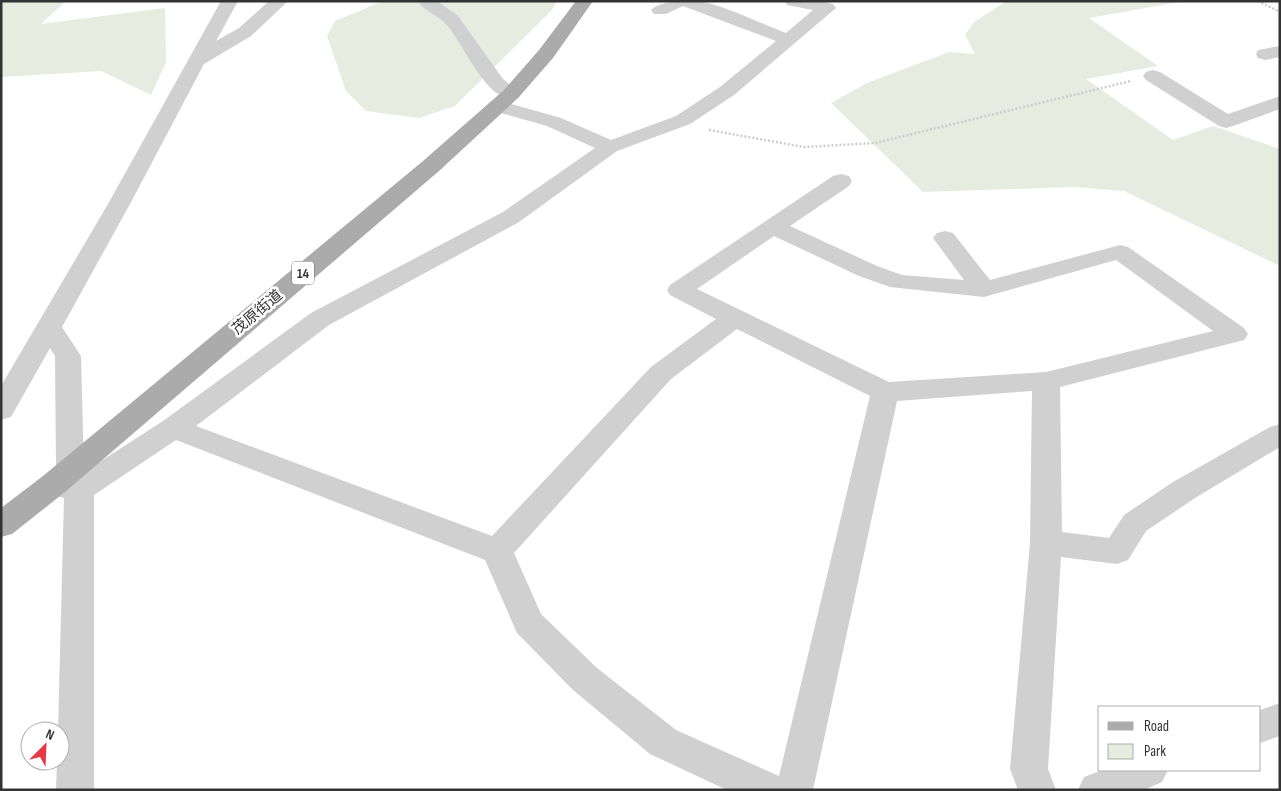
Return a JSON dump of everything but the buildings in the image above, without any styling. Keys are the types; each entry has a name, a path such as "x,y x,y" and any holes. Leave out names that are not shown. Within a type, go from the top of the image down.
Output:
{"main road":[{"name":"茂原街道","path":"1,525 68,481 431,166 504,100 546,54 585,1"}],"street":[{"path":"1,410 119,204 230,1"},
{"path":"196,61 245,32 280,1"},
{"path":"426,1 452,20 496,83 504,100 610,147"},
{"path":"660,10 680,1"},
{"path":"685,1 789,40"},
{"path":"68,481 173,428 320,320 511,217 610,147 683,120 727,91 827,8 793,1"},
{"path":"1153,76 1226,122 1280,102"},
{"path":"773,227 868,271 899,282 984,289 1120,252 1235,334 1046,381 885,392 734,319 679,290 841,181"},
{"path":"945,238 984,289"},
{"path":"497,551 661,373 734,319"},
{"path":"48,326 68,356 68,481 75,790"},
{"path":"1036,790 1029,769 1046,543 1046,381"},
{"path":"794,790 885,392"},
{"path":"173,428 497,551 529,623 585,679 663,742 768,790"},
{"path":"1046,543 1117,551 1136,523 1184,490 1280,434"},
{"path":"1261,727 1280,719"},
{"path":"1097,790 1146,771"}],"path":[{"path":"1258,1 1280,12"},
{"path":"683,120 702,129 804,147 875,143 1153,76"}],"green space":[{"path":"1,1 66,1 41,24 165,8 166,62 151,95 101,71 1,77"},
{"path":"383,1 557,1 552,10 455,106 419,118 366,111 346,91 327,36 335,21"},
{"path":"1007,1 1185,1 1089,18 1158,66 1086,79 1173,140 1213,126 1280,149 1280,266 1124,191 1074,187 923,192 831,103 867,83 949,52 975,54 965,35 974,22"}]}
